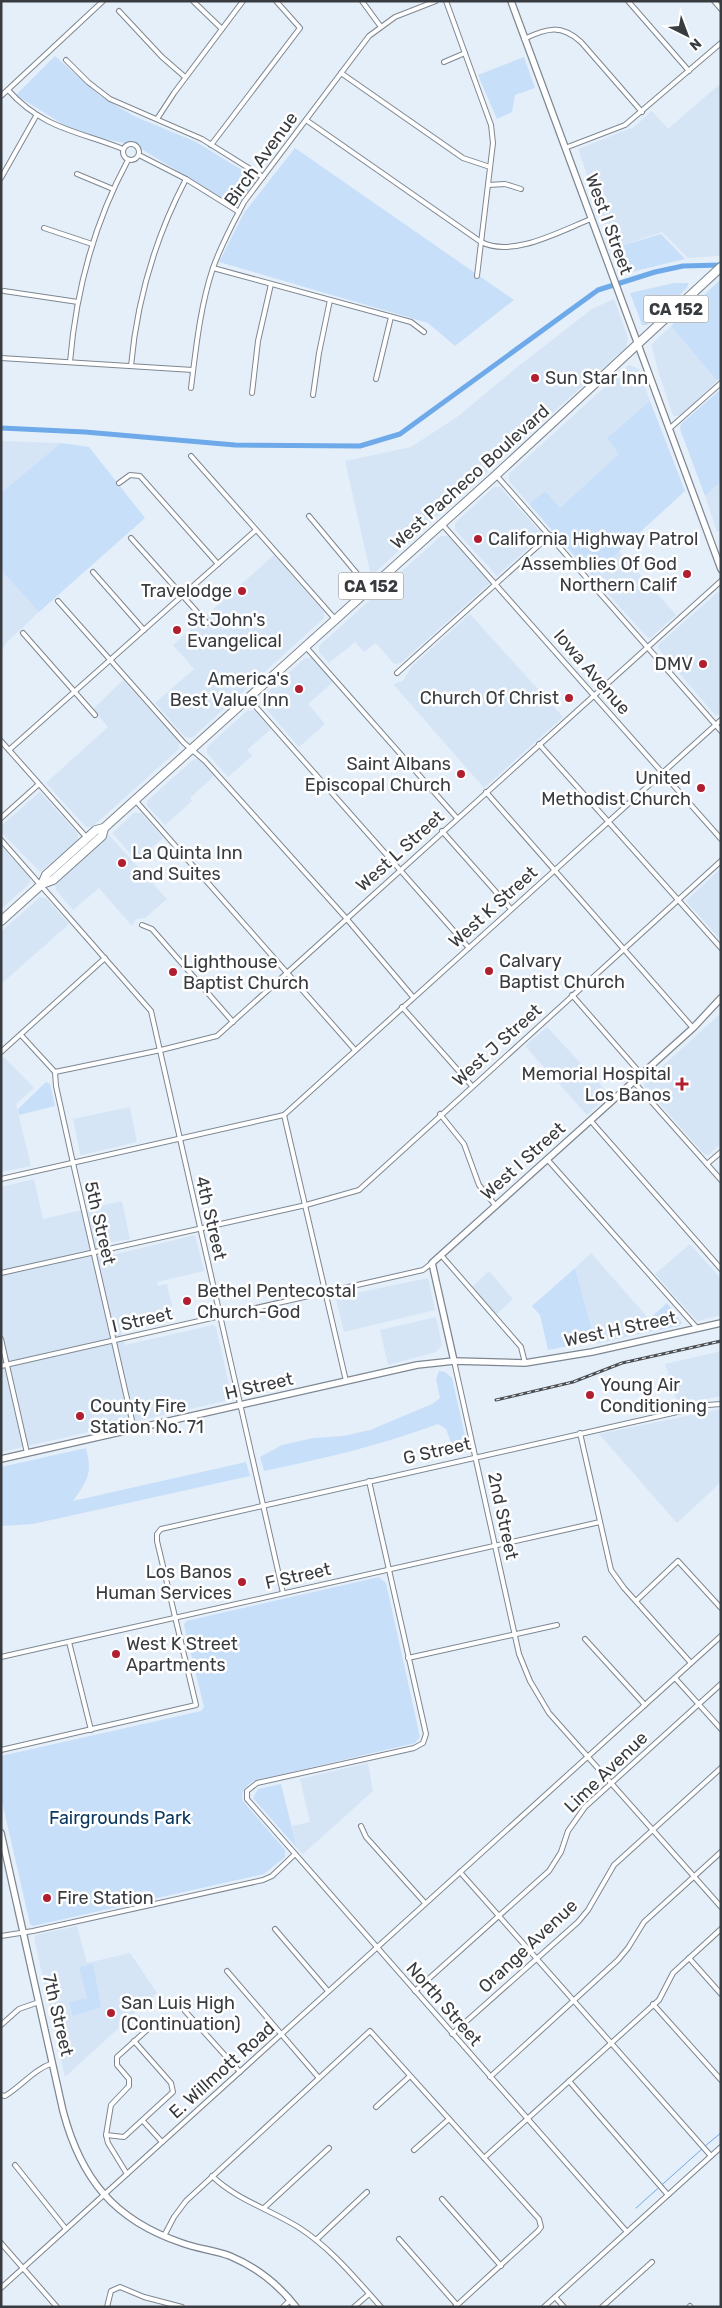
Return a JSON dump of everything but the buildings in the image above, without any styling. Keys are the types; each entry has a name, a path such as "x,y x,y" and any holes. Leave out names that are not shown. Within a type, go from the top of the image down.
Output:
{"highway":[{"name":"West Pacheco Boulevard","path":"87,838 96,830 104,828 638,345 721,267"},
{"name":"West Pacheco Boulevard","path":"69,865 102,836 104,828"},
{"path":"69,865 70,859 87,843 87,838"},
{"name":"CA 152","path":"42,884 46,875 87,838"},
{"name":"CA 152","path":"1,921 42,884 52,880 69,865"}],"street":[{"path":"1,96 103,1"},
{"path":"193,1 222,29"},
{"path":"157,119 185,77 243,1"},
{"path":"211,145 300,28 276,1"},
{"path":"362,1 381,26"},
{"name":"Birch Avenue","path":"191,388 199,321 213,268 239,212 369,36 395,17 436,1"},
{"path":"446,1 491,125 493,143 477,276"},
{"name":"West I Street","path":"511,1 721,569"},
{"path":"628,1 689,71"},
{"path":"714,1 721,9"},
{"path":"119,12 162,57 185,77"},
{"path":"524,39 542,31 557,30 571,33 642,112"},
{"path":"565,148 626,125 721,43"},
{"path":"444,62 465,53"},
{"path":"66,60 88,82 110,99 211,145 263,177"},
{"path":"341,73 463,158 490,167"},
{"path":"8,90 36,116 123,149"},
{"path":"1,178 36,116"},
{"path":"306,120 491,248 508,249 591,219"},
{"path":"123,149 127,145 136,145 139,148 139,155 136,160 128,160"},
{"path":"123,149 123,154 128,160"},
{"path":"139,155 186,179 239,212"},
{"path":"70,362 84,269 113,189 128,160"},
{"path":"76,174 113,189"},
{"path":"131,366 134,330 145,276 186,179"},
{"path":"488,185 505,184 521,189"},
{"path":"44,228 92,244"},
{"path":"213,268 411,322 424,332"},
{"path":"252,393 258,341 271,284"},
{"path":"4,291 78,302"},
{"path":"313,395 330,300"},
{"path":"376,379 391,317"},
{"path":"1,358 193,370"},
{"path":"669,428 721,382"},
{"path":"192,456 334,620"},
{"path":"496,474 721,731"},
{"path":"119,483 130,475 140,476 218,564"},
{"path":"309,516 369,588"},
{"name":"Iowa Avenue","path":"441,523 721,839"},
{"path":"9,750 256,530"},
{"path":"397,673 550,535"},
{"path":"131,538 207,624"},
{"path":"93,572 144,630"},
{"name":"West L Street","path":"56,1072 214,1038 721,581"},
{"path":"58,601 191,749 199,754 346,918 413,997"},
{"path":"23,632 95,715"},
{"path":"305,646 457,818"},
{"path":"248,698 469,948"},
{"name":"West K Street","path":"284,1114 721,720"},
{"path":"1,741 87,838"},
{"path":"539,744 721,948"},
{"path":"1,818 39,784"},
{"path":"486,792 693,1028"},
{"path":"135,800 355,1050"},
{"path":"442,831 511,910"},
{"name":"4th Street","path":"1,840 42,884 148,1006 161,1050 179,1140 241,1405 282,1593"},
{"name":"West J Street","path":"306,1205 359,1190 440,1114 721,861"},
{"path":"142,925 152,929 233,1022"},
{"path":"1,1052 105,958"},
{"path":"572,995 641,1074"},
{"name":"West I Street","path":"432,1263 693,1028 721,998"},
{"path":"402,1007 472,1086"},
{"path":"21,1035 56,1072"},
{"name":"5th Street","path":"56,1072 56,1086 134,1429"},
{"path":"633,1081 721,1180"},
{"path":"1,1180 284,1114 346,1381"},
{"path":"440,1114 464,1144 479,1185 496,1206"},
{"path":"590,1120 721,1269"},
{"path":"707,1164 721,1152"},
{"path":"548,1159 697,1328"},
{"path":"1,1273 306,1205"},
{"path":"441,1255 521,1347 525,1363"},
{"name":"I Street","path":"1,1366 327,1293 423,1270 432,1263"},
{"name":"2nd Street","path":"432,1263 494,1546 525,1670 549,1713 721,1907"},
{"name":"West H Street","path":"525,1363 583,1353 721,1323"},
{"path":"1,1339 27,1453"},
{"name":"H Street","path":"1,1459 417,1365 454,1361 525,1363"},
{"name":"G Street","path":"176,1618 158,1541 158,1534 161,1529 580,1433 708,1405 721,1404"},
{"path":"580,1433 611,1570 691,1662"},
{"path":"369,1481 408,1658 557,1625"},
{"name":"F Street","path":"1,1657 600,1522"},
{"path":"636,1601 678,1561 721,1608"},
{"path":"1,1750 196,1705 176,1618"},
{"name":"E. Willmott Road","path":"1,2288 721,1636"},
{"path":"585,1639 645,1705"},
{"path":"69,1642 90,1730"},
{"name":"North Street","path":"408,1658 426,1734 423,1743 414,1748 257,1783 247,1791 248,1802 627,2232"},
{"path":"675,1678 721,1729"},
{"name":"Lime Avenue","path":"415,1991 548,1870 561,1852 568,1831 576,1818 611,1783 721,1684"},
{"name":"Orange Avenue","path":"452,2034 578,1922 588,1910 614,1865 721,1768"},
{"path":"361,1826 366,1837 425,1903"},
{"name":"7th Street","path":"1,1833 54,2063 63,2111 72,2142 84,2167 104,2195 132,2219 164,2236 230,2256 245,2264 268,2279 296,2307"},
{"path":"490,2076 618,1960 644,1922 721,1852"},
{"path":"1,1936 263,1880 272,1876 295,1854"},
{"path":"460,1872 711,2156"},
{"path":"275,1929 328,1991"},
{"path":"484,2158 653,2004 666,1990 672,1973 721,1929"},
{"path":"689,1958 721,1994"},
{"path":"227,1972 277,2027 280,2035 319,2078"},
{"path":"1,2025 19,2009 40,2002"},
{"path":"653,2004 721,2080"},
{"path":"185,2011 240,2072"},
{"path":"128,2174 108,2143 106,2135 111,2105 129,2086 129,2079 117,2065 116,2060 148,2029"},
{"path":"164,2236 183,2204 370,2031 539,2219 541,2227 456,2306 399,2239"},
{"path":"106,2135 124,2137 171,2096 174,2089 171,2083 134,2041"},
{"path":"1,2095 5,2096 13,2091 41,2067 54,2063"},
{"path":"376,2107 410,2076"},
{"path":"569,2081 668,2195"},
{"path":"414,2150 449,2119"},
{"path":"143,2121 162,2142"},
{"path":"544,2307 721,2147"},
{"path":"264,2208 329,2148"},
{"path":"15,2165 66,2229"},
{"path":"212,2176 234,2195 264,2208 316,2240 331,2252 381,2307"},
{"path":"316,2240 367,2192"},
{"path":"442,2199 501,2266"},
{"path":"1,2243 57,2307"},
{"path":"602,2307 652,2262"},
{"path":"107,2307 109,2295 115,2288 125,2288 139,2296 167,2305 182,2307"},
{"path":"354,2307 369,2294"},
{"path":"555,2297 564,2307"},
{"path":"282,2307 290,2300"}],"shaded area":[{"path":"721,83 721,254 718,256 688,258 662,232 613,248 578,149 634,127 652,111 668,129"},
{"path":"614,299 628,338 626,347 371,576 345,461 411,447 457,417 592,309"},
{"path":"671,326 717,381 680,416 673,416 652,346"},
{"path":"629,365 639,369 650,401 607,438 620,454 560,508 545,491 529,504 509,481 509,474"},
{"path":"1,441 61,443 1,493"},
{"path":"721,482 721,530 717,532 705,496"},
{"path":"494,487 500,487 543,535 497,576 455,530 455,523"},
{"path":"441,536 448,536 490,583 401,663 394,664 376,643 364,652 355,642 329,663 319,652 319,646"},
{"path":"619,551 676,615 650,638 647,637 592,576"},
{"path":"274,555 324,612 324,618 192,738 185,737 155,703 194,669 173,645"},
{"path":"1,570 39,612 7,642 1,651"},
{"path":"718,592 721,593 719,715 715,715 658,648 659,644"},
{"path":"470,614 563,717 484,788 393,684 403,681 412,666"},
{"path":"305,658 312,658 333,682 308,704 325,724 299,747 262,704 262,697"},
{"path":"123,680 179,742 179,749 92,827 86,827 46,783 108,727 93,709"},
{"path":"248,710 255,711 271,729 247,750 252,756 228,777 207,753 207,747"},
{"path":"194,759 199,759 214,776 190,798 192,801 165,825 147,806 147,801"},
{"path":"40,792 78,834 78,840 40,872 1,832 1,826"},
{"path":"134,813 141,813 163,838 137,861 112,833"},
{"path":"109,835 167,899 145,918 136,919 132,926 99,888 73,910 56,890 55,884"},
{"path":"1,846 30,878 30,883 1,909"},
{"path":"721,868 721,940 686,901"},
{"path":"40,897 46,898 69,924 1,984 1,932"},
{"name":"Memorial Hospital Los Banos","path":"721,1013 721,1144 708,1155 704,1154 644,1086 644,1083"},
{"path":"547,1027 609,1094 587,1115 525,1046"},
{"path":"4,1057 34,1088 16,1104 31,1166 1,1172 1,1060"},
{"path":"130,1107 137,1142 80,1154 73,1119"},
{"path":"34,1179 43,1219 122,1201 130,1239 102,1244 104,1257 195,1235 204,1271 157,1282 158,1286 167,1284 175,1319 121,1331 125,1345 213,1325 216,1327 232,1398 230,1400 1,1452 1,1187"},
{"path":"690,1244 721,1279 721,1315 698,1321 655,1274"},
{"path":"591,1253 659,1330 596,1344 575,1268"},
{"path":"489,1271 513,1299 496,1315 472,1287"},
{"path":"428,1278 435,1310 344,1332 336,1300 337,1297"},
{"path":"436,1317 442,1345 436,1352 388,1365 380,1330"},
{"path":"721,1351 721,1396 678,1405 665,1364"},
{"path":"721,1409 721,1482 677,1523 599,1434"},
{"path":"368,1763 373,1791 303,1854 297,1848 292,1826 310,1822 300,1779"},
{"name":"San Luis High (Continuation)","path":"77,1926 87,1963 130,1953 157,1993 65,2077 34,1938 36,1935"}],"green space":[{"path":"55,56 100,96 134,116 196,142 257,179 237,207 143,150 137,143 124,143 95,137 64,125 16,95"},
{"path":"524,57 535,88 515,95 512,112 497,119 478,75"},
{"path":"295,148 514,300 455,346 428,323 219,262 244,213"},
{"path":"661,234 685,259 623,274 613,248"},
{"path":"721,279 721,377 717,381 671,326"},
{"path":"674,283 689,283 686,289 647,325 642,325 630,293"},
{"path":"720,390 721,482 705,496 680,429 681,424"},
{"path":"650,401 685,491 592,576 529,504 545,491 560,508 619,454 607,438"},
{"path":"61,443 89,447 145,518 39,612 1,570 1,493"},
{"path":"46,1082 50,1084 55,1106 19,1115 18,1109"},
{"path":"575,1268 595,1341 548,1350 540,1315 532,1306"},
{"path":"667,1303 682,1323 679,1326 659,1330 649,1319"},
{"path":"439,1371 445,1372 452,1378 468,1449 465,1453 459,1454 453,1448 446,1429 438,1424 373,1445 264,1471 260,1457 282,1445 313,1438 343,1436 370,1430 432,1404 440,1398 436,1379"},
{"path":"86,1448 89,1471 82,1488 73,1501 246,1462 250,1476 33,1524 1,1526 1,1467"},
{"name":"Fairgrounds Park","path":"379,1577 386,1583 420,1737 415,1743 253,1781 248,1785 243,1792 243,1801 285,1850 285,1857 264,1874 33,1926 30,1924 1,1797 1,1756 201,1711 204,1707 184,1625 186,1621"},
{"path":"281,1784 297,1848 253,1798 258,1789"},
{"path":"93,1964 101,2007 73,2016 69,2002 87,1998 79,1967"}],"waterway":[{"path":"1,428 85,432 235,445 360,446 400,434 598,290 655,272 683,266 721,265"},
{"path":"705,2146 721,2133"},
{"path":"636,2208 702,2149"}],"railway":[{"path":"496,1400 573,1382 622,1363 721,1341"}],"place":[{"name":"Sun Star Inn","path":"535,378"},
{"name":"California Highway Patrol","path":"478,539"},
{"name":"Assemblies Of God Northern Calif","path":"687,574"},
{"name":"Travelodge","path":"242,591"},
{"name":"St John's Evangelical","path":"177,630"},
{"name":"DMV","path":"703,664"},
{"name":"America's Best Value Inn","path":"299,689"},
{"name":"Church Of Christ","path":"569,698"},
{"name":"Saint Albans Episcopal Church","path":"461,774"},
{"name":"United Methodist Church","path":"701,788"},
{"name":"La Quinta Inn and Suites","path":"122,863"},
{"name":"Calvary Baptist Church","path":"489,971"},
{"name":"Lighthouse Baptist Church","path":"173,972"},
{"name":"Memorial Hospital Los Banos","path":"682,1084"},
{"name":"Bethel Pentecostal Church-God","path":"187,1301"},
{"name":"Young Air Conditioning","path":"590,1395"},
{"name":"County Fire Station No. 71","path":"80,1416"},
{"name":"Los Banos Human Services","path":"242,1582"},
{"name":"West K Street Apartments","path":"116,1654"},
{"name":"Fire Station","path":"47,1898"},
{"name":"San Luis High (Continuation)","path":"111,2013"}]}
